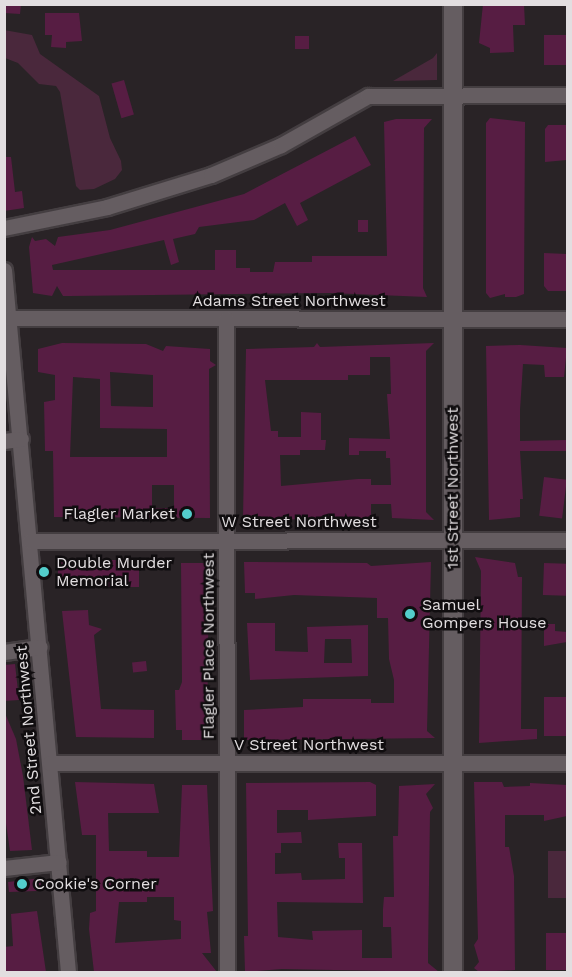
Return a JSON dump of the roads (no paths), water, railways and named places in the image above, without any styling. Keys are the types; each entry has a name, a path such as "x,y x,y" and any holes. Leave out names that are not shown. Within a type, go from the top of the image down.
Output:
{"street":[{"name":"1st Street Northwest","path":"453,4 453,972"},
{"path":"4,228 118,204 211,175 281,145 363,97 567,95"},
{"name":"2nd Street Northwest","path":"4,270 69,972"},
{"name":"Adams Street Northwest","path":"10,318 567,319"},
{"name":"Flagler Place Northwest","path":"226,319 227,972"},
{"path":"4,441 21,439"},
{"name":"W Street Northwest","path":"30,541 567,540"},
{"path":"4,652 40,647"},
{"name":"V Street Northwest","path":"50,764 567,763"},
{"path":"4,868 59,862"}],"place":[{"name":"Flagler Market","path":"187,514"},
{"name":"Double Murder Memorial","path":"44,572"},
{"name":"Samuel Gompers House","path":"410,614"},
{"name":"Cookie's Corner","path":"22,884"}]}
